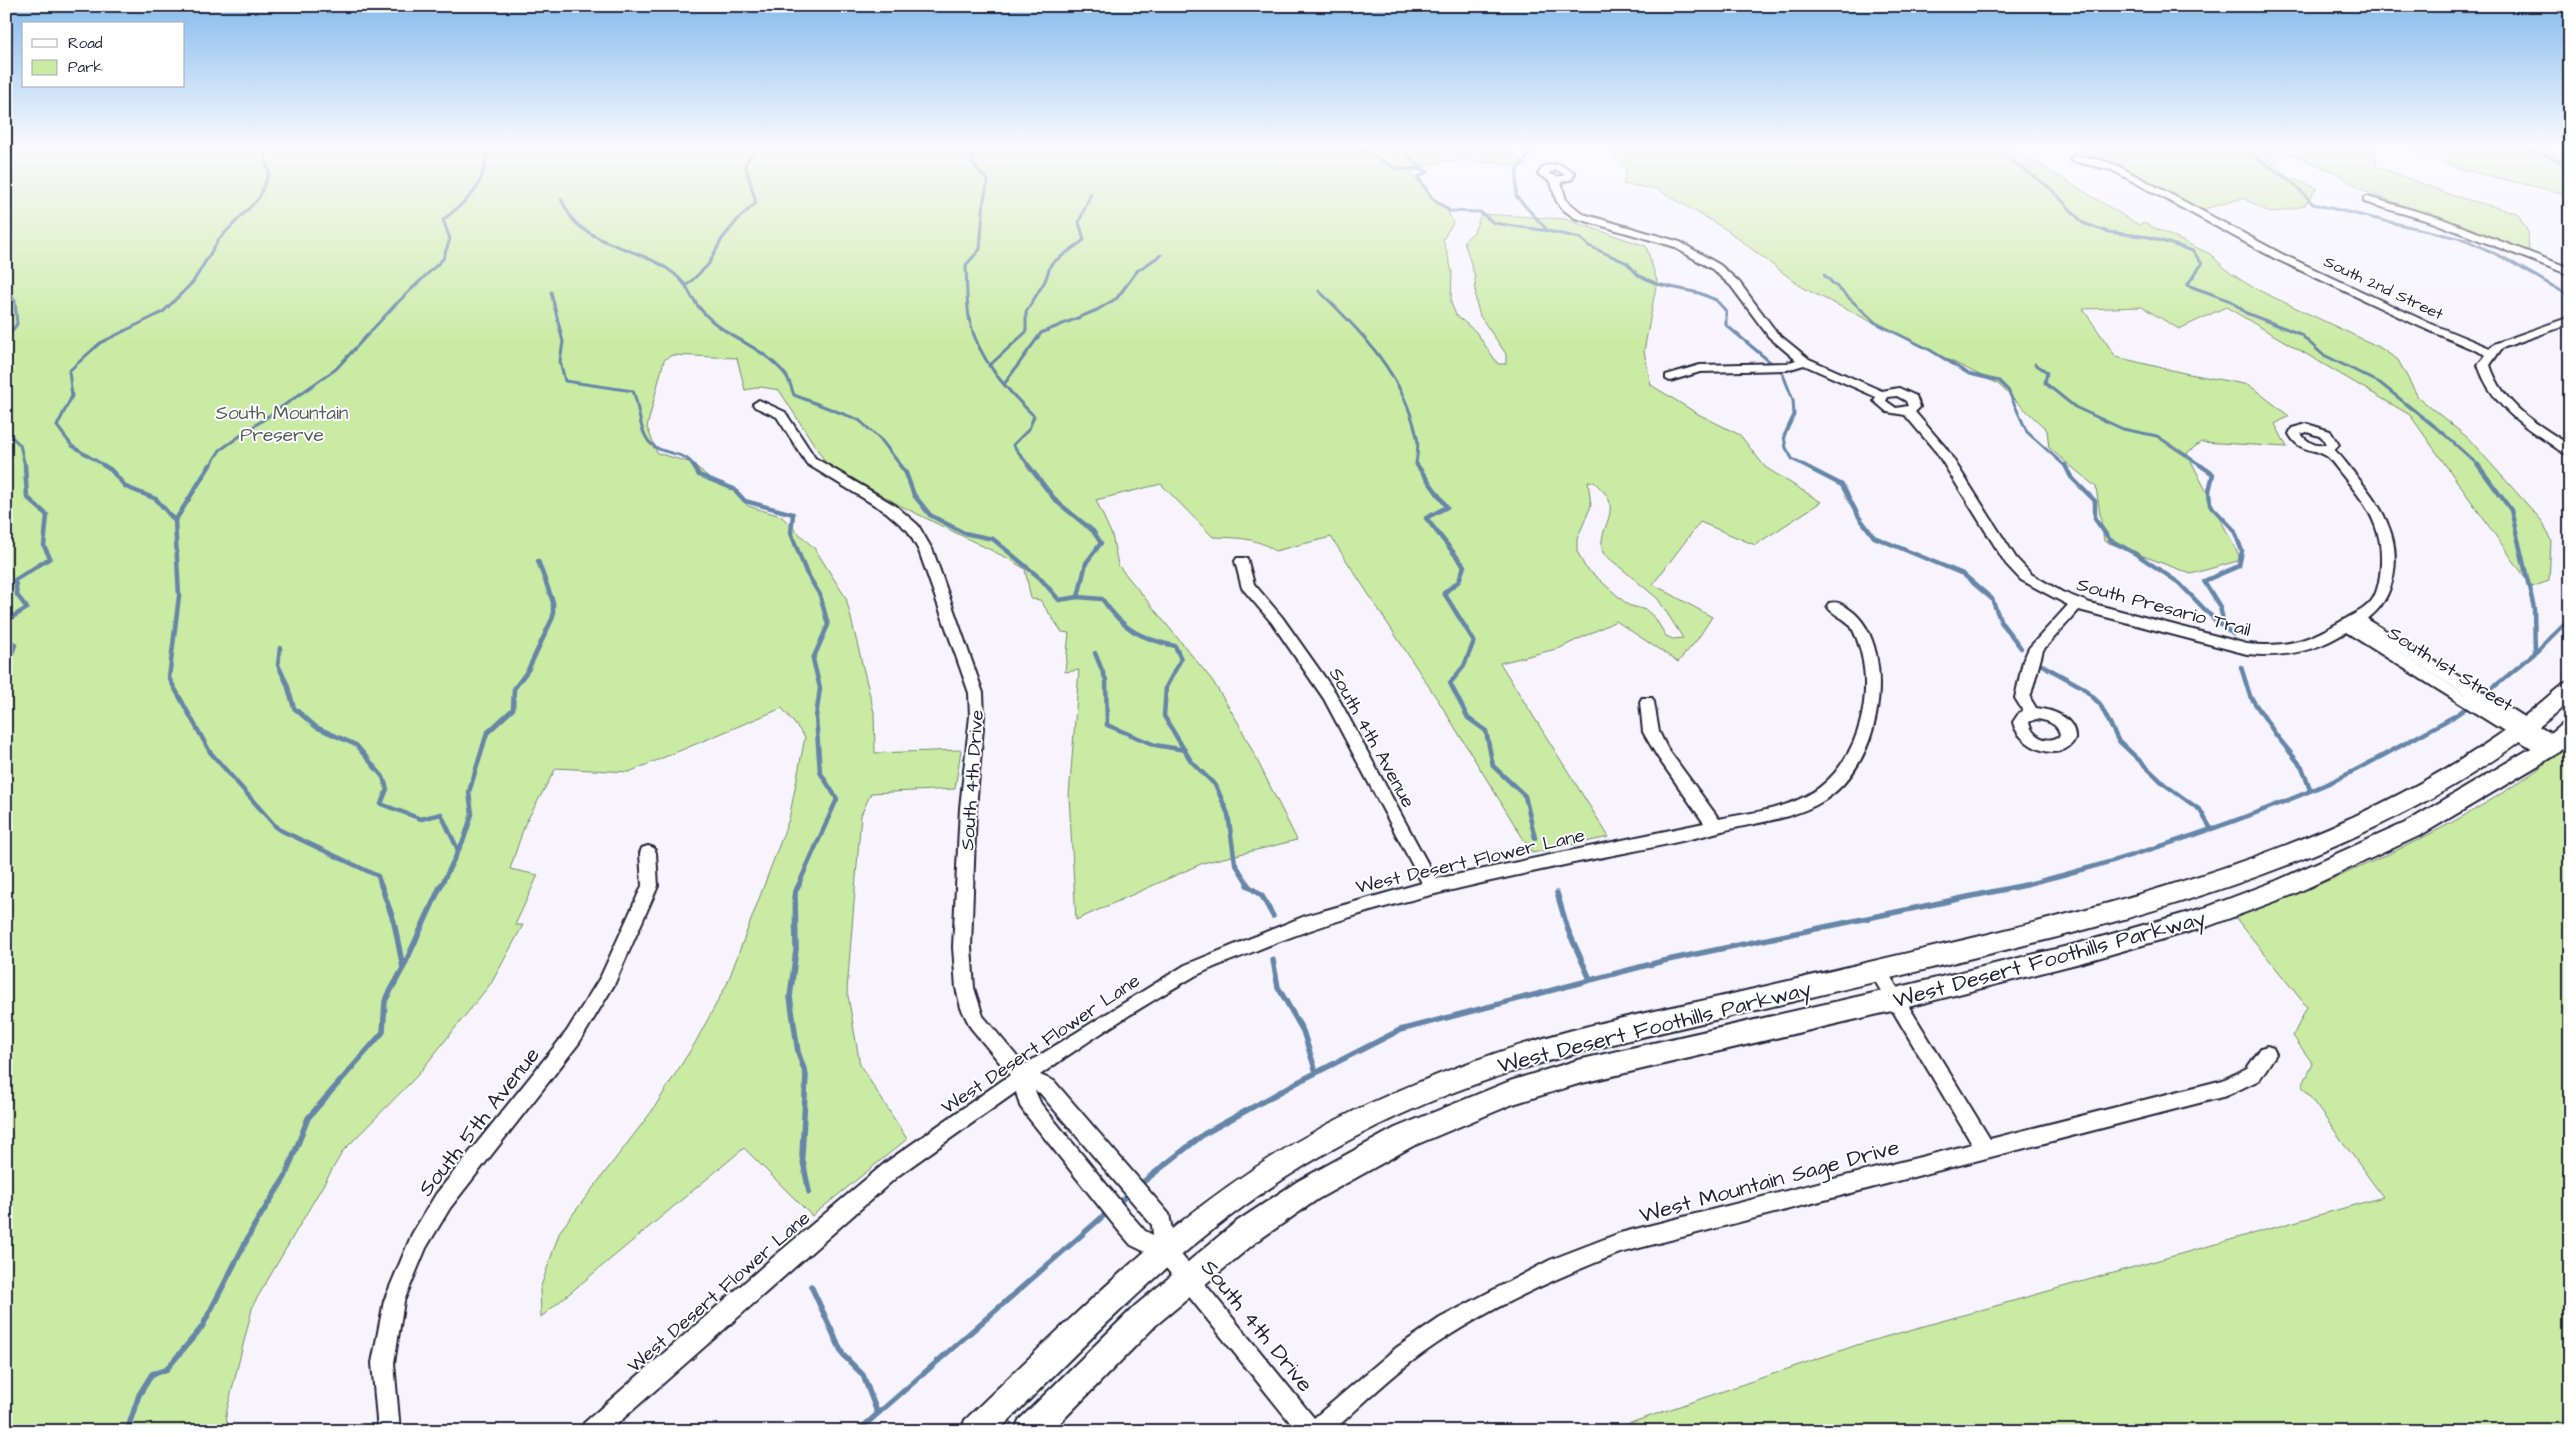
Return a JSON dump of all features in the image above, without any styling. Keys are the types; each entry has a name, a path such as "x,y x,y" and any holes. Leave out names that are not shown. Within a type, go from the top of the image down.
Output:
{"street":[{"name":"South Presario Trail","path":"1576,214 1676,244 1716,266 1735,284 1773,335 1805,360 1882,395 1893,392 1908,396 1915,405 1908,411 1897,411 1886,407 1880,401 1882,395"},
{"name":"South 2nd Street","path":"2200,214 2278,256 2492,353"},
{"path":"2416,214 2436,220 2570,272"},
{"path":"2570,320 2514,338 2498,346 2484,365 2491,384 2499,397 2526,422 2570,451"},
{"path":"1670,377 1700,368 1787,366 1805,360"},
{"name":"South 4th Drive","path":"759,404 781,415 810,461 890,509 913,528 926,551 976,693 977,716 968,808 963,928 965,988 970,1008 977,1022 1022,1077 1047,1088 1162,1221 1165,1251"},
{"name":"South Presario Trail","path":"1908,411 1955,469 2011,561 2026,577 2044,589 2076,603 2247,649 2270,652 2304,648 2352,622"},
{"name":"South 1st Street","path":"2326,449 2368,502 2385,535 2386,555 2382,593 2378,602 2352,622 2522,729 2557,741"},
{"name":"South 4th Avenue","path":"1242,561 1248,585 1277,620 1330,696 1432,887"},
{"path":"2032,714 2022,698 2031,661 2041,642 2072,611 2076,603"},
{"name":"West Desert Flower Lane","path":"592,1431 892,1169 1108,1019 1192,970 1305,923 1432,887 1716,827 1802,806 1828,790 1849,767 1862,743 1870,703 1871,659 1856,623 1834,606"},
{"name":"West Desert Foothills Parkway","path":"976,1431 1115,1295 1165,1251 1237,1194 1320,1143 1394,1105 1478,1070 1570,1042 2064,927 2135,907 2253,867 2341,831 2433,786 2522,729 2570,690"},
{"path":"1647,702 1651,732 1662,752 1716,827"},
{"name":"West Desert Foothills Parkway","path":"1030,1431 1139,1321 1254,1226 1308,1190 1404,1137 1485,1103 1578,1072 1896,999 2080,953 2209,916 2284,888 2370,850 2454,807 2557,741"},
{"name":"South 5th Avenue","path":"389,1431 383,1363 394,1300 419,1241 442,1201 573,1037 608,980 650,886 648,853"},
{"path":"1878,971 1985,1148"},
{"name":"West Mountain Sage Drive","path":"1316,1431 1403,1355 1447,1325 1557,1267 1620,1243 1985,1148 2226,1088 2254,1074 2266,1054"},
{"name":"South 4th Drive","path":"1022,1077 1027,1100 1125,1223 1138,1238 1165,1251 1190,1278 1311,1431"},
{"path":"1052,1133 1072,1117"}],"green space":[{"name":"South Mountain Preserve","path":"6,214 1449,214 1453,223 1443,239 1452,271 1451,303 1456,315 1476,332 1498,364 1506,364 1506,354 1480,316 1476,302 1475,277 1464,241 1474,232 1481,214 1565,219 1646,246 1657,281 1644,351 1651,385 1698,414 1740,435 1765,467 1821,502 1755,545 1700,522 1653,584 1712,617 1697,640 1678,662 1616,621 1560,648 1500,663 1609,837 1532,853 1441,705 1331,537 1275,551 1268,546 1253,541 1213,537 1161,484 1096,500 1112,535 1118,565 1212,680 1239,724 1297,840 1203,863 1076,920 1069,796 1079,670 1065,672 1069,633 1062,632 1040,600 1031,599 1025,569 1009,559 901,506 826,463 779,390 761,387 745,390 737,358 672,355 664,360 647,427 657,453 692,463 713,481 736,491 748,506 781,516 815,549 846,598 874,712 875,753 961,750 955,789 871,793 861,815 847,990 860,1065 907,1139 812,1216 744,1148 541,1317 540,1289 560,1231 652,1111 695,1043 727,984 789,819 805,737 782,708 629,772 556,768 525,824 510,869 538,875 515,925 523,925 492,982 416,1077 343,1151 253,1305 226,1414 228,1431 6,1431","holes":["1588,481 1594,482 1607,495 1610,507 1602,539 1603,553 1658,599 1683,638 1673,639 1666,636 1655,618 1646,610 1628,605 1585,567 1577,551 1577,539 1591,506"]},
{"path":"1700,214 2121,214 2139,225 2144,223 2210,254 2230,273 2254,288 2379,347 2398,360 2418,397 2468,438 2542,521 2551,541 2549,581 2532,587 2410,415 2226,307 2179,329 2142,307 2083,309 2116,357 2184,373 2249,385 2289,416 2275,424 2287,447 2201,442 2187,453 2241,560 2191,574 2104,541 2096,487 2049,448 2047,430 1998,384 1803,288 1727,230"},
{"path":"2426,214 2518,214 2528,232 2529,252"},
{"path":"2570,745 2570,1431 1607,1431 1860,1344 2383,1197 2302,1086 2313,1064 2293,1036 2307,1007 2235,917 2323,883 2410,844 2493,799 2533,773"}],"waterway":[{"path":"105,466 72,446 57,426 72,396 69,371 100,343 163,312 193,282 219,239 243,214"},
{"path":"210,466 220,450 336,369 395,305 443,259 450,239 443,220 450,214"},
{"path":"569,214 575,223 591,234 649,258 675,274 686,286"},
{"path":"686,286 708,265 722,239 743,214"},
{"path":"983,214 980,249 966,265 967,301 974,336 989,366"},
{"path":"989,366 1026,332 1026,312 1045,281 1051,264 1084,240 1079,222 1082,214"},
{"path":"1483,214 1494,223 1548,231"},
{"path":"1533,214 1548,231"},
{"path":"2075,214 2083,223 2108,232 2149,237 2193,251 2202,264 2187,285 2231,301 2246,313 2300,334 2322,354 2380,383 2445,435 2478,465"},
{"path":"2356,214 2466,240 2504,258 2570,296"},
{"path":"1548,231 1580,238 1589,246 1627,263 1638,275 1657,284 1699,293 1716,300 1726,311 1726,325 1782,372 1793,400 1794,415 1784,436 1786,448 1793,460 1806,466"},
{"path":"1005,383 1041,333 1097,310 1117,298 1137,271 1161,255"},
{"path":"1824,275 1876,323 1930,350 1969,374 1999,381 2008,390 2027,432 2065,466"},
{"path":"686,286 696,303 708,317 733,336 773,361 785,374 794,395 859,420 882,441 901,466"},
{"path":"6,287 15,301 17,324 6,339"},
{"path":"1319,291 1366,340 1392,375 1411,415 1418,440 1417,465"},
{"path":"551,292 563,342 560,361 565,381 633,391 641,425 650,443 661,450 685,457 694,466"},
{"path":"2035,364 2047,372 2045,383 2075,407 2123,429 2157,436 2202,466"},
{"path":"989,366 1004,385 1034,416 1029,429 1013,445 1029,466"},
{"path":"6,431 20,445 25,466"},
{"path":"6,621 27,608 17,595 15,580 50,558 44,546 47,515 27,497 25,465"},
{"path":"103,465 111,470 126,487 156,499 175,521"},
{"path":"175,521 210,465"},
{"path":"693,465 699,475 734,489 745,501 793,514 791,533 806,572 820,595 828,625 813,659 820,688 816,717 820,772 837,799 798,886"},
{"path":"900,465 906,473 914,495 930,515 964,533 993,539 1040,578 1059,600 1078,597"},
{"path":"1028,465 1056,501 1093,531 1101,543 1086,563 1078,597"},
{"path":"1417,465 1447,507 1426,518 1464,566 1459,581 1444,593 1474,641 1464,666 1450,683 1468,718 1486,731 1493,766 1525,796 1535,838"},
{"path":"1803,465 1842,485 1859,517 1874,537 1963,574 1992,599 2001,622 2021,648"},
{"path":"2065,465 2071,477 2095,501 2095,519 2110,540 2136,554 2179,583 2225,628"},
{"path":"2200,465 2213,474 2209,491 2210,505 2234,530 2242,551 2239,566 2204,581 2220,607 2225,628"},
{"path":"2478,465 2511,510 2534,608 2535,653"},
{"path":"175,521 179,596 169,678 210,752 278,829 378,876 381,886"},
{"path":"441,886 464,839 472,814 469,792 487,733 513,709 514,689 528,670 553,617 553,602 538,561"},
{"path":"1078,597 1102,599 1110,610 1133,631 1152,640 1175,646 1181,659 1166,687 1164,716 1184,750"},
{"path":"2535,653 2570,618"},
{"path":"2225,628 2233,634"},
{"path":"6,637 15,645 6,669"},
{"path":"280,648 278,665 287,684 294,708 316,727 356,745 383,777 387,789 381,804 421,819 441,814 458,850"},
{"path":"1095,653 1106,680 1107,725 1155,745 1184,750"},
{"path":"2482,697 2535,653"},
{"path":"2042,665 2082,687 2100,704 2118,740 2164,784 2200,810 2211,829"},
{"path":"2241,667 2250,696 2276,735 2302,767 2310,790"},
{"path":"2020,886 2099,865 2177,841 2292,799 2360,768 2453,717 2472,704"},
{"path":"1184,750 1191,761 1216,786 1228,814 1235,863 1249,886"},
{"path":"381,885 394,922 403,968"},
{"path":"403,968 441,885"},
{"path":"799,885 795,892 796,950 790,997 798,1052 806,1075 802,1156 809,1192"},
{"path":"1247,885 1262,896 1273,916"},
{"path":"1138,1186 1204,1134 1298,1082 1400,1030 1663,961 2025,885"},
{"path":"1557,893 1568,930 1590,979"},
{"path":"1273,960 1278,987 1303,1031 1316,1072"},
{"path":"127,1431 139,1395 152,1374 166,1370 202,1327 254,1226 285,1177 308,1118 383,1032 385,1001 403,968"},
{"path":"1117,1204 1130,1193"},
{"path":"858,1431 1109,1211"},
{"path":"811,1286 843,1355 863,1375 877,1412"}]}
